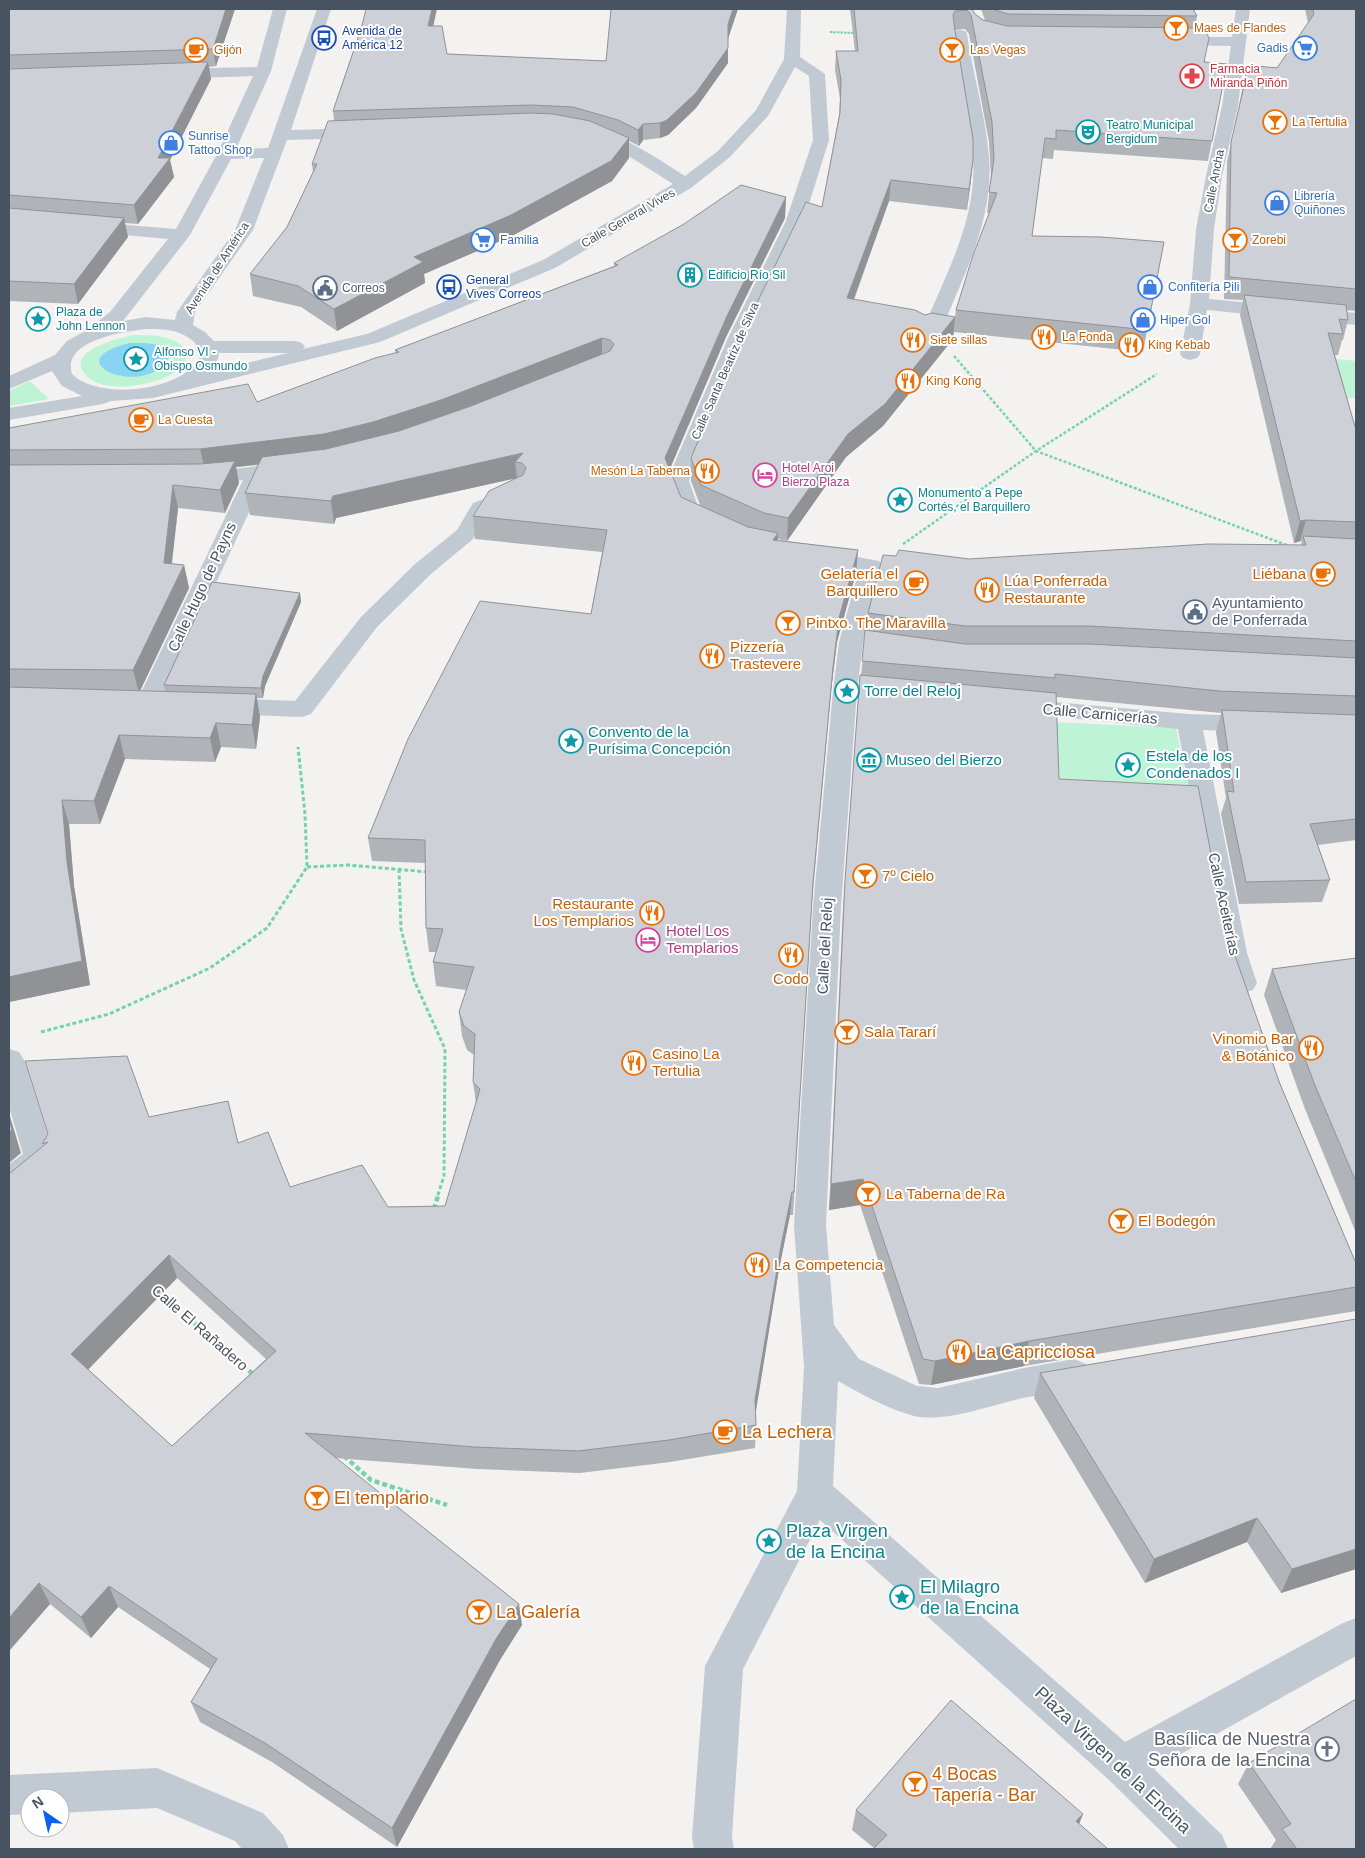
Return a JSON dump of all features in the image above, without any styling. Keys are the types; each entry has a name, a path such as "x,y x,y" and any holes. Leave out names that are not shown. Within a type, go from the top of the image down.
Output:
{"street":[{"path":"9,383 62,359 75,344 94,334 117,316 181,235 225,154 263,71 280,9"},
{"name":"Avenida de América","path":"183,327 186,312 244,230 289,114 324,9"},
{"name":"Calle General Vives","path":"163,389 373,338 549,264 685,184 724,154 762,113 792,59 795,38 794,9"},
{"name":"Calle Ancha","path":"1190,354 1214,176 1230,106 1243,9"},
{"path":"923,329 934,326 968,240 980,192 981,159 960,34"},
{"path":"1160,41 1238,42"},
{"name":"Calle Santa Beatriz de Silva","path":"724,528 690,513 678,481 738,338 794,223 821,140 817,74 792,59"},
{"path":"159,75 263,71"},
{"path":"242,115 289,114"},
{"path":"583,130 606,138 630,150 654,163 685,184"},
{"path":"281,135 372,132"},
{"path":"225,154 274,153"},
{"path":"76,226 181,235"},
{"path":"1198,304 1356,319"},
{"path":"9,414 118,396 142,394 163,389 186,380 198,372 209,356 209,347 201,336 183,327 146,323 121,326 94,334"},
{"name":"Calle General Vives","path":"209,347 291,347 373,338"},
{"path":"62,359 60,369 64,377 75,386 91,392 118,396"},
{"path":"176,479 205,479 310,466"},
{"name":"Calle Hugo de Payns","path":"148,703 256,472"},
{"path":"196,705 302,710 369,622 423,569 465,534 481,508 515,492"},
{"path":"805,554 872,566"},
{"name":"Calle del Reloj","path":"818,1329 810,1225 827,907 860,644 872,566"},
{"name":"Calle Carnicerías","path":"1002,705 1189,722 1278,725"},
{"name":"Calle Aceiterías","path":"1189,722 1233,953 1252,1008"},
{"path":"9,1060 40,1158 9,1180"},
{"path":"818,1329 847,1369 868,1381 915,1401 938,1403 1024,1383 1102,1370"},
{"path":"714,1849 712,1837 724,1666 814,1493 820,1410 818,1329"},
{"name":"Plaza Virgen de la Encina","path":"814,1493 1122,1765 1208,1849"},
{"path":"1122,1765 1356,1636"},
{"path":"9,1795 157,1788 249,1827 269,1849"}],"path":[{"path":"795,38 828,32 857,33"},
{"path":"923,329 932,330 1036,451 1291,547"},
{"path":"872,566 1036,451 1190,354"},
{"path":"36,1033 109,1014 210,968 267,928 307,867 306,814 297,732 302,710"},
{"path":"307,867 348,865 438,873"},
{"path":"399,869 401,929 414,980 446,1049 444,1176 432,1215"},
{"name":"Calle El Rañadero","path":"154,1289 259,1379"},
{"path":"339,1452 371,1480 448,1505"}],"green space":[{"path":"133,335 156,336 179,343 184,348 185,362 172,374 132,386 103,385 92,380 84,373 81,365 83,358 89,352 107,342"},
{"path":"1335,359 1356,361 1356,398 1345,398"},
{"path":"30,381 49,399 9,406 9,391"},
{"path":"1052,722 1176,728 1193,812 1054,805"}],"water":[{"path":"130,343 153,344 163,348 169,357 158,370 143,376 127,376 112,373 102,367 100,359 108,351"}],"building":[{"path":"9,9 226,9 213,49 9,55"},
{"path":"366,9 432,9 428,26 442,26 447,54 606,61 611,9 733,9 728,24 728,48 696,93 667,120 660,123 643,124 638,130 618,120 573,107 531,105 333,111"},
{"path":"854,9 972,9 983,20 1007,26 1204,28 1209,38 1204,62 1227,64 1212,141 1056,130 1056,139 1045,138 1032,236 1101,237 1164,242 1147,330 956,310 973,255 997,193 989,192 994,159 992,122 971,15 967,10 955,11 953,15 955,31 973,139 973,160 969,189 891,180 847,298 915,310 925,315 932,313 955,317 885,404 848,434 788,518 764,513 701,485 691,458 750,317 806,202 822,207 840,113 841,80 836,51 858,51"},
{"path":"992,9 1193,9 1197,16 1008,14"},
{"path":"1313,9 1356,9 1356,289 1229,277 1231,142 1247,65 1277,68 1314,14"},
{"path":"208,62 158,158 170,158 134,205 9,195 9,69"},
{"path":"531,113 553,114 590,121 629,138 611,161 511,215 414,257 423,262 334,309 298,286 250,274 287,227 317,164 312,164 328,121"},
{"path":"741,185 786,197 727,316 665,458 681,497 748,527 778,533 773,540 858,550 839,618 833,667 813,883 794,1192 792,1192 781,1246 755,1400 756,1425 669,1440 578,1451 474,1447 305,1433 519,1604 496,1639 392,1828 265,1743 191,1702 217,1659 109,1586 81,1617 39,1583 9,1618 9,1174 48,1142 42,1144 48,1134 25,1061 127,1056 149,1117 228,1101 238,1143 268,1132 290,1187 362,1165 388,1207 445,1206 480,1089 473,1082 475,1034 464,1026 459,1012 474,967 433,962 443,929 426,928 425,840 368,838 408,739 480,601 591,614 607,530 473,516 489,491 523,475 526,468 522,463 515,462 523,453 333,496 331,501 245,493 262,457 326,449 399,431 471,406 610,351 614,344 610,340 602,338 441,400 373,422 324,434 200,449 9,450 9,428 248,384 257,402 375,358 399,352 395,350 618,265 614,263 684,224","holes":["169,1255 276,1351 172,1446 71,1354"]},
{"path":"9,208 124,218 74,284 9,281"},
{"path":"1244,295 1346,305 1348,320 1339,319 1343,334 1328,333 1356,430 1356,522 1300,521"},
{"path":"235,461 220,490 173,485 164,563 184,565 133,670 9,669 9,465 200,464"},
{"path":"1303,536 1356,539 1356,641 1089,626 965,626 868,613 883,555 896,556 899,550 969,559 1208,544 1306,545"},
{"path":"212,582 300,593 263,676 261,688 164,685"},
{"path":"865,630 965,644 1089,644 1356,658 1356,696 1219,691 1055,674 1055,678 862,661"},
{"path":"860,675 1056,693 1059,779 1198,786 1225,927 1280,1084 1356,1262 1356,1287 1029,1341 935,1361 923,1359 863,1179 831,1184 845,881"},
{"path":"9,687 256,694 252,725 216,723 210,738 119,735 94,801 62,800 67,862 82,961 9,977"},
{"path":"1222,710 1356,715 1356,819 1310,824 1330,880 1246,882 1227,791 1234,792"},
{"path":"1356,958 1356,1182 1314,1083 1272,969"},
{"path":"9,1120 12,1130 9,1132"},
{"path":"1356,1319 1356,1549 1292,1569 1257,1518 1154,1559 1040,1373"},
{"name":"Basílica de Nuestra Señora de la Encina","path":"1356,1699 1356,1849 1297,1849 1282,1829 1291,1824 1249,1763"},
{"path":"951,1700 1083,1814 1076,1821 1108,1849 873,1849 887,1835 856,1810"}],"place":[{"name":"Maes de Flandes","path":"1176,28"},
{"name":"Avenida de América 12","path":"324,38"},
{"name":"Gadis","path":"1305,48"},
{"name":"Gijón","path":"196,50"},
{"name":"Las Vegas","path":"952,50"},
{"name":"Farmacia Miranda Piñón","path":"1192,76"},
{"name":"La Tertulia","path":"1275,122"},
{"name":"Teatro Municipal Bergidum","path":"1088,132"},
{"name":"Sunrise Tattoo Shop","path":"171,143"},
{"name":"Librería Quiñones","path":"1277,203"},
{"name":"Familia","path":"483,240"},
{"name":"Zorebi","path":"1235,240"},
{"name":"Edificio Río Sil","path":"690,275"},
{"name":"General Vives Correos","path":"449,287"},
{"name":"Confitería Pili","path":"1150,287"},
{"name":"Correos","path":"325,288"},
{"name":"Plaza de John Lennon","path":"38,319"},
{"name":"Hiper Gol","path":"1143,320"},
{"name":"La Fonda","path":"1044,337"},
{"name":"Siete sillas","path":"913,340"},
{"name":"King Kebab","path":"1131,345"},
{"name":"Alfonso VI - Obispo Osmundo","path":"136,359"},
{"name":"King Kong","path":"908,381"},
{"name":"La Cuesta","path":"141,420"},
{"name":"Mesón La Taberna","path":"707,471"},
{"name":"Hotel Aroi Bierzo Plaza","path":"765,475"},
{"name":"Monumento a Pepe Cortés, el Barquillero","path":"900,500"},
{"name":"Liébana","path":"1323,574"},
{"name":"Gelatería el Barquillero","path":"916,583"},
{"name":"Lúa Ponferrada Restaurante","path":"987,590"},
{"name":"Ayuntamiento de Ponferrada","path":"1195,612"},
{"name":"Pintxo. The Maravilla","path":"788,623"},
{"name":"Pizzería Trastevere","path":"712,656"},
{"name":"Torre del Reloj","path":"847,691"},
{"name":"Convento de la Purísima Concepción","path":"571,741"},
{"name":"Museo del Bierzo","path":"869,760"},
{"name":"Estela de los Condenados I","path":"1128,765"},
{"name":"7º Cielo","path":"865,876"},
{"name":"Restaurante Los Templarios","path":"652,913"},
{"name":"Hotel Los Templarios","path":"648,940"},
{"name":"Codo","path":"791,955"},
{"name":"Sala Tararí","path":"847,1032"},
{"name":"Vinomio Bar & Botánico","path":"1311,1048"},
{"name":"Casino La Tertulia","path":"634,1063"},
{"name":"La Taberna de Ra","path":"868,1194"},
{"name":"El Bodegón","path":"1121,1221"},
{"name":"La Competencia","path":"757,1265"},
{"name":"La Capricciosa","path":"959,1352"},
{"name":"La Lechera","path":"725,1432"},
{"name":"El templario","path":"317,1498"},
{"name":"Plaza Virgen de la Encina","path":"769,1541"},
{"name":"El Milagro de la Encina","path":"902,1597"},
{"name":"La Galería","path":"479,1612"},
{"name":"Basílica de Nuestra Señora de la Encina","path":"1327,1749"},
{"name":"4 Bocas Tapería - Bar","path":"915,1784"}]}
